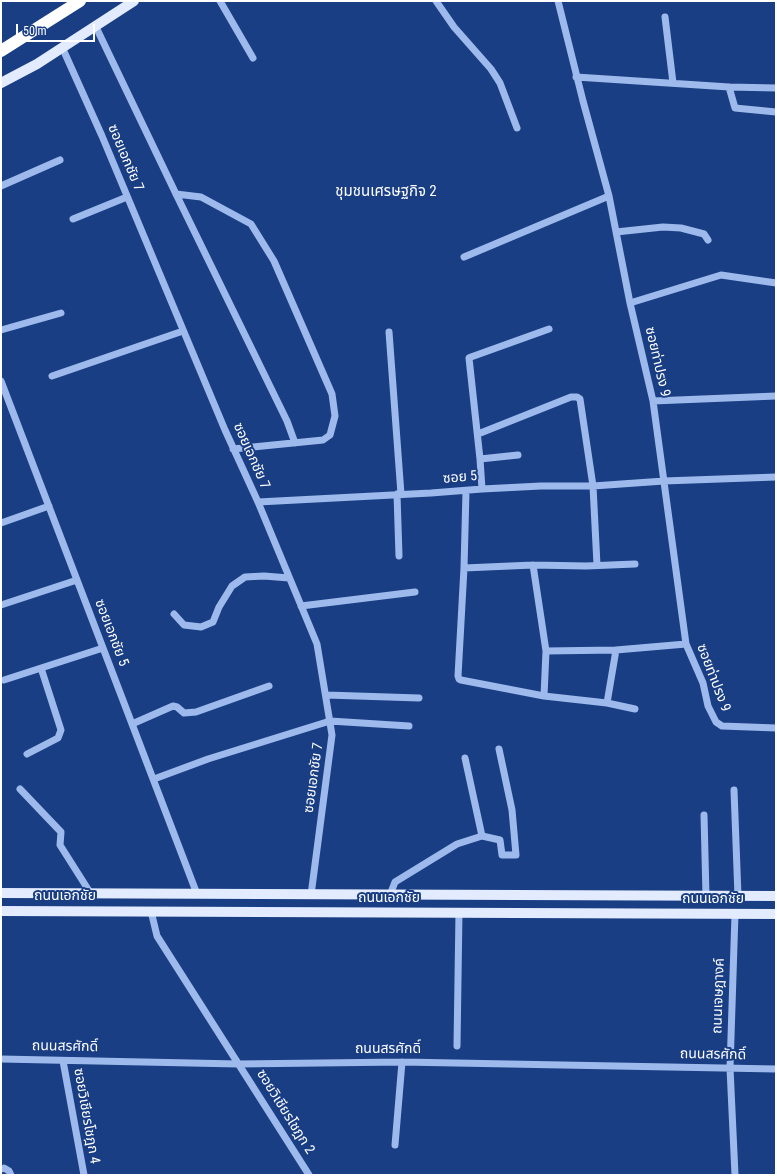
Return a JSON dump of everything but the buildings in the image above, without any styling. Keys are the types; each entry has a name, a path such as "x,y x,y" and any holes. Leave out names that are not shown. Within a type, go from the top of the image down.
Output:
{"highway":[{"path":"1,51 80,1"}],"main road":[{"path":"1,84 37,64 62,46 134,1"},
{"name":"ถนนเอกชัย","path":"1,893 776,896"},
{"name":"ถนนเอกชัย","path":"1,911 776,914"}],"street":[{"path":"220,1 253,58"},
{"path":"436,1 454,27 491,69 500,83 517,128"},
{"name":"ซอยท่าปรง 9","path":"558,1 576,77 609,196 630,303 653,401 686,644 703,683 712,716 716,722 722,726 776,728"},
{"path":"665,17 673,83"},
{"path":"96,25 176,194 287,421 295,442"},
{"name":"ซอยเอกชัย 7","path":"62,46 233,449 258,502 317,644 332,735 311,894"},
{"path":"576,77 729,87 776,88"},
{"path":"729,87 735,108 776,112"},
{"path":"1,186 60,160"},
{"path":"176,194 201,197 251,224 274,261 332,394 335,416 330,435 323,440 233,449"},
{"path":"464,257 609,196"},
{"path":"73,219 127,197"},
{"path":"616,232 664,227 681,228 704,234 708,240"},
{"path":"630,303 721,276 776,283"},
{"path":"1,330 61,313"},
{"path":"482,489 478,434 469,358 549,329"},
{"path":"52,376 184,331"},
{"path":"389,332 399,494 399,556"},
{"name":"ซอยเอกชัย 5","path":"1,381 197,894"},
{"path":"653,401 776,396"},
{"path":"478,434 571,397 577,397 580,399 593,486 596,565"},
{"path":"1,403 8,400"},
{"path":"480,459 518,455"},
{"name":"ซอย 5","path":"258,502 541,486 593,486 664,481 776,477"},
{"path":"466,490 459,679 544,696 607,703 635,709"},
{"path":"1,523 49,506"},
{"path":"464,568 533,565 635,564"},
{"path":"533,565 546,651 544,696"},
{"path":"174,614 184,625 201,627 213,622 219,607 232,586 245,577 264,576 289,578"},
{"path":"1,605 77,580"},
{"path":"301,606 415,592"},
{"path":"546,651 616,650 686,644"},
{"path":"4,680 104,648"},
{"path":"607,703 616,650"},
{"path":"27,754 58,738 61,730 42,668"},
{"path":"132,724 173,706 177,707 184,713 196,712 269,686"},
{"path":"326,695 419,698"},
{"path":"154,780 208,758 330,722 409,726"},
{"path":"390,895 395,882 456,844 482,836 500,840 502,855 516,855 512,810 499,749"},
{"path":"465,758 482,836"},
{"path":"20,789 61,832 60,845 91,894"},
{"path":"734,790 738,896"},
{"path":"704,815 706,896"},
{"name":"ซอยวิเชียรโชฎก 2","path":"151,911 157,936 309,1175"},
{"path":"457,1046 459,912"},
{"name":"ถนนเจษฎางค์","path":"735,914 730,1068 735,1175"},
{"name":"ถนนสรศักดิ์","path":"1,1059 238,1064 402,1062 776,1069"},
{"name":"ซอยวิเชียรโชฎก 4","path":"63,1061 84,1175"},
{"path":"395,1145 402,1062"},
{"path":"1,1169 4,1168 9,1171 11,1175"}],"district":[{"name":"ชุมชนเศรษฐกิจ 2","path":"386,192"}]}
